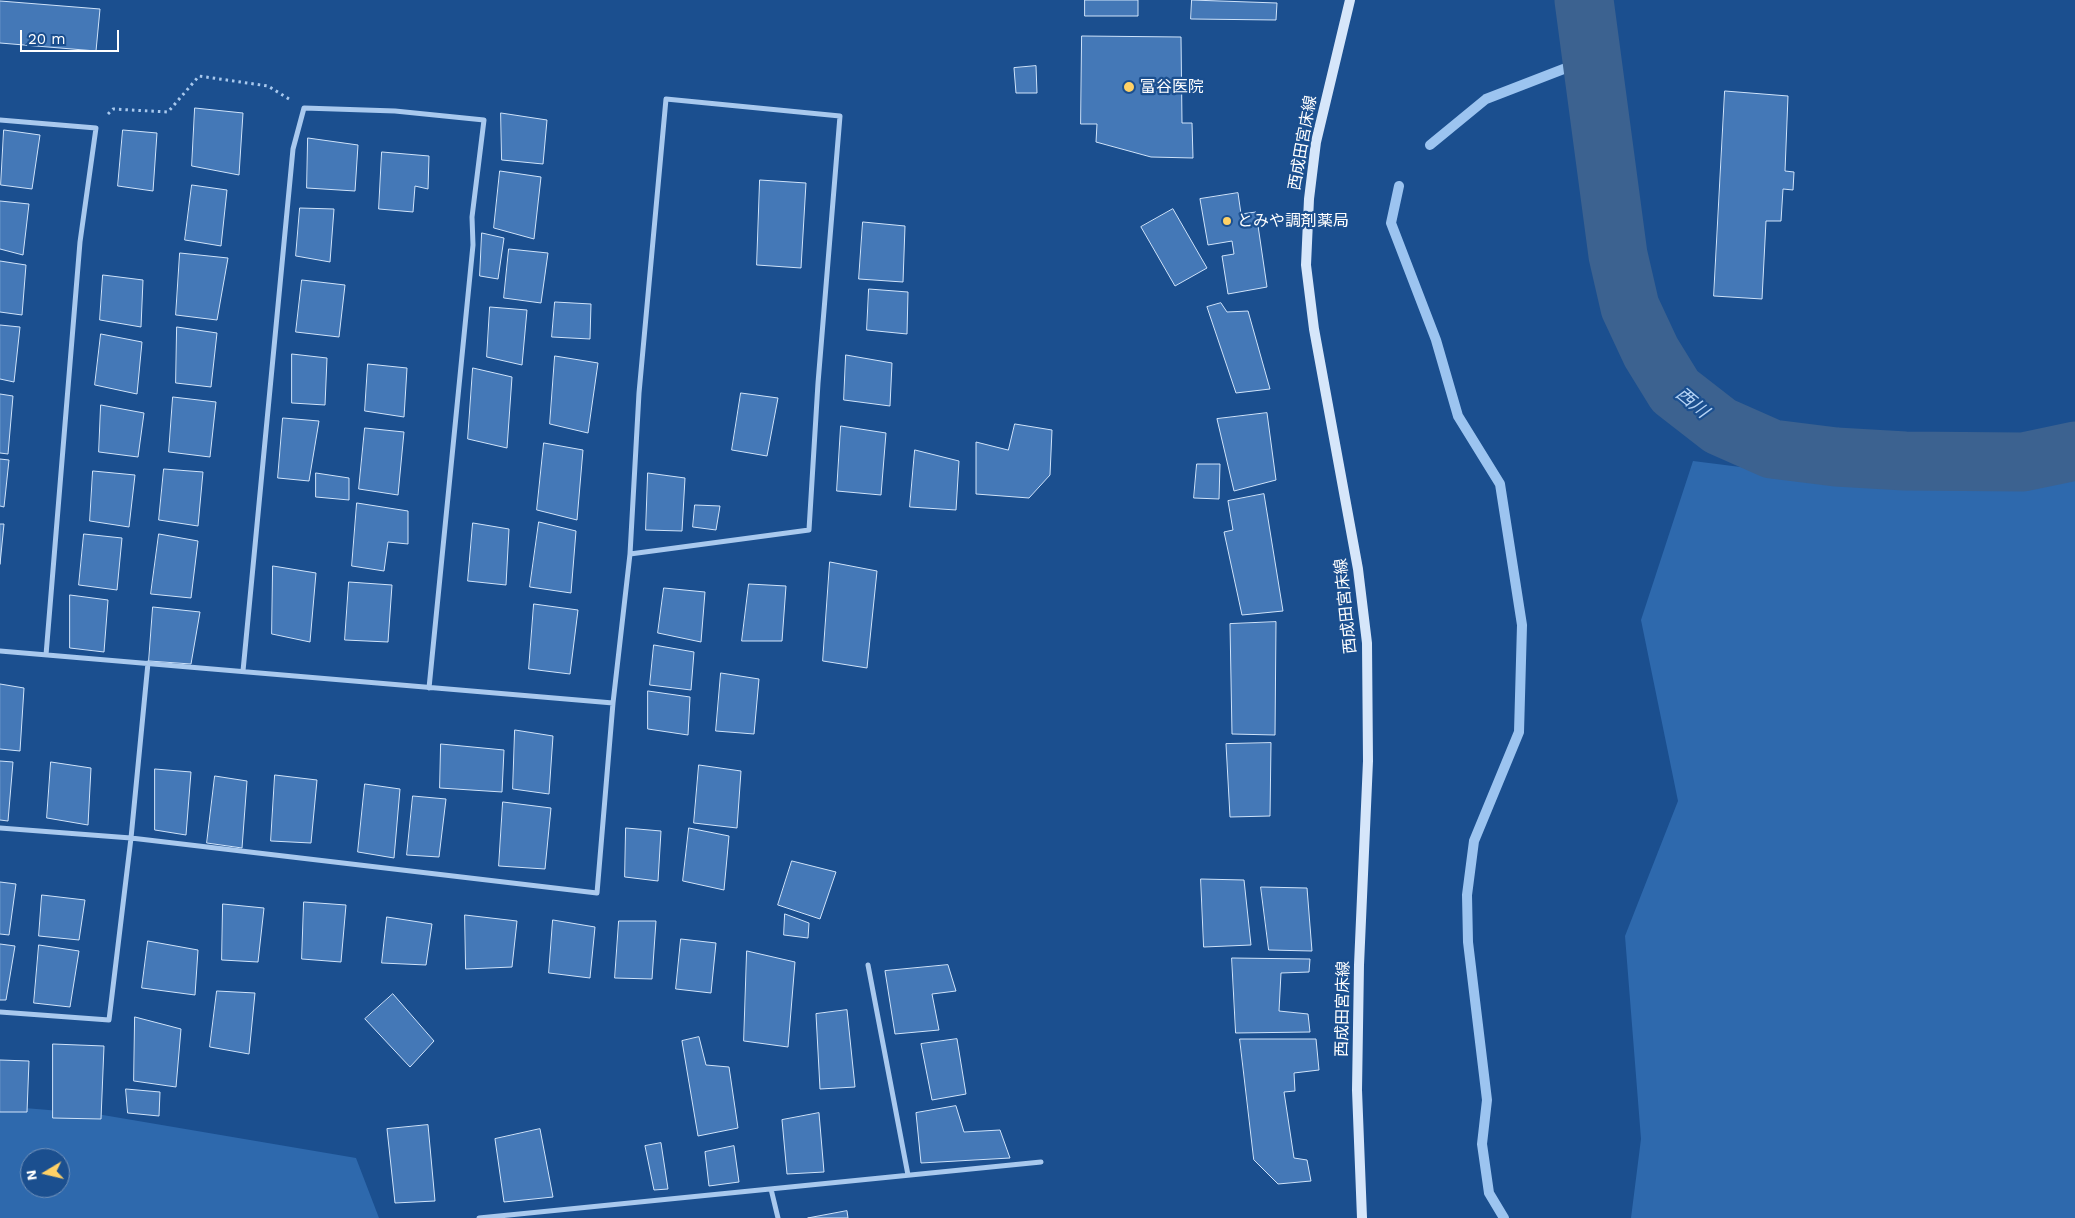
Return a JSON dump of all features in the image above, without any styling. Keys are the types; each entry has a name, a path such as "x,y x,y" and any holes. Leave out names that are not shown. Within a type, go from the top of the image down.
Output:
{"main road":[{"name":"西成田宮床線","path":"1350,0 1316,142 1308,199 1306,265 1314,329 1358,569 1367,643 1368,761 1359,965 1357,1090 1362,1218"}],"street":[{"path":"0,828 131,838 597,893 612,703 630,554 639,393 666,99 840,116 818,383 809,530 630,554"},
{"path":"243,671 292,149 304,108 394,111 484,120 472,217 472,255 428,688"},
{"path":"0,120 96,128 80,242 46,655"},
{"path":"0,651 612,703"},
{"path":"0,1012 109,1020 131,838 148,664"},
{"path":"868,965 908,1175"},
{"path":"479,1218 1041,1162"},
{"path":"771,1189 778,1218"}],"path":[{"path":"96,128 113,109 168,112 199,76 268,86 304,108"}],"shaded area":[{"path":"1693,461 1915,489 2075,471 2075,1218 1631,1218 1641,1139 1625,936 1678,801 1641,620"},
{"path":"0,1106 97,1114 356,1158 379,1218 0,1218"}],"building":[{"path":"1085,0 1138,0 1138,16 1085,16"},
{"path":"1192,0 1277,3 1276,20 1191,19"},
{"path":"0,1 100,9 96,51 0,43"},
{"path":"1082,36 1181,37 1182,123 1192,123 1193,158 1151,157 1096,142 1097,124 1081,124"},
{"path":"1036,66 1037,93 1016,93 1014,68"},
{"path":"1725,91 1788,96 1785,171 1794,172 1793,190 1783,189 1781,221 1766,221 1762,299 1714,296"},
{"path":"195,108 243,113 239,175 192,166"},
{"path":"501,113 547,120 543,164 502,160"},
{"path":"4,130 40,135 32,189 1,185"},
{"path":"123,130 157,133 153,191 118,186"},
{"path":"308,138 358,145 355,191 307,188"},
{"path":"382,152 429,156 428,189 415,186 413,212 379,209"},
{"path":"500,171 541,177 534,239 494,228"},
{"path":"760,180 806,183 801,268 757,265"},
{"path":"192,185 227,190 221,246 185,240"},
{"path":"1238,193 1241,214 1256,212 1267,287 1228,294 1222,256 1234,254 1232,241 1208,245 1200,199"},
{"path":"0,201 29,204 23,255 0,249"},
{"path":"300,208 334,209 330,262 296,256"},
{"path":"1173,209 1207,268 1175,286 1141,227"},
{"path":"863,222 905,226 903,282 859,279"},
{"path":"482,233 504,238 498,279 480,276"},
{"path":"509,249 548,253 541,303 504,298"},
{"path":"180,253 228,258 217,320 176,315"},
{"path":"0,261 26,265 22,315 0,312"},
{"path":"103,275 143,280 141,327 100,320"},
{"path":"302,280 345,285 339,337 296,332"},
{"path":"869,289 908,292 907,334 867,330"},
{"path":"555,302 591,304 590,339 552,337"},
{"path":"1221,303 1227,312 1248,311 1270,389 1236,393 1207,307"},
{"path":"490,307 527,310 522,365 487,357"},
{"path":"0,325 20,327 14,382 0,379"},
{"path":"177,327 217,333 211,387 176,383"},
{"path":"101,334 142,342 137,394 95,385"},
{"path":"292,354 327,358 325,405 292,403"},
{"path":"846,355 892,363 890,406 844,400"},
{"path":"555,356 598,363 588,433 550,424"},
{"path":"368,364 407,368 404,417 365,411"},
{"path":"473,368 512,377 507,448 468,439"},
{"path":"741,393 778,398 767,456 732,450"},
{"path":"0,394 13,396 8,454 0,453"},
{"path":"173,397 216,402 210,457 169,452"},
{"path":"101,405 144,413 138,457 99,452"},
{"path":"1267,413 1276,480 1234,491 1217,419"},
{"path":"283,418 319,421 309,481 278,478"},
{"path":"1015,424 1052,430 1050,475 1029,498 976,494 976,442 1008,450"},
{"path":"841,426 886,433 881,495 837,491"},
{"path":"365,428 404,432 398,495 359,489"},
{"path":"544,443 583,450 577,520 537,510"},
{"path":"915,450 959,461 956,510 910,507"},
{"path":"0,459 9,460 4,507 0,506"},
{"path":"1197,464 1220,464 1219,499 1194,498"},
{"path":"164,469 203,472 198,526 159,520"},
{"path":"93,471 135,475 129,527 90,521"},
{"path":"316,473 349,478 349,500 316,497"},
{"path":"648,473 685,478 682,531 646,530"},
{"path":"1264,494 1283,611 1242,615 1224,532 1233,530 1228,501"},
{"path":"357,503 408,511 408,544 388,542 384,571 352,566"},
{"path":"695,505 720,506 716,530 693,527"},
{"path":"539,522 576,531 571,593 530,587"},
{"path":"473,523 509,529 506,585 468,581"},
{"path":"0,524 4,524 0,564"},
{"path":"84,534 122,538 117,590 79,585"},
{"path":"159,534 198,541 191,598 151,594"},
{"path":"830,562 877,571 867,668 823,661"},
{"path":"273,566 316,573 310,642 272,634"},
{"path":"349,582 392,585 388,642 345,640"},
{"path":"749,584 786,586 782,641 742,641"},
{"path":"664,588 705,592 701,642 658,633"},
{"path":"70,595 108,600 104,652 70,648"},
{"path":"534,604 578,610 570,674 529,669"},
{"path":"153,607 200,612 191,664 149,661"},
{"path":"1276,622 1275,735 1232,734 1230,624"},
{"path":"654,645 694,652 691,690 650,685"},
{"path":"721,673 759,679 754,734 716,731"},
{"path":"0,684 24,688 20,751 0,749"},
{"path":"648,691 690,697 688,735 648,729"},
{"path":"515,730 553,736 549,794 513,789"},
{"path":"1271,743 1270,816 1230,817 1226,744"},
{"path":"441,744 504,750 502,792 440,788"},
{"path":"0,761 13,762 8,821 0,820"},
{"path":"51,762 91,768 88,825 47,818"},
{"path":"699,765 741,771 737,828 694,823"},
{"path":"155,769 191,772 186,835 155,830"},
{"path":"275,775 317,780 311,843 271,841"},
{"path":"215,776 247,781 242,848 207,843"},
{"path":"365,784 400,789 394,858 358,852"},
{"path":"413,796 446,799 439,857 407,855"},
{"path":"503,802 551,808 545,869 499,866"},
{"path":"626,828 661,831 658,881 625,877"},
{"path":"689,828 729,836 724,890 683,881"},
{"path":"792,861 836,872 820,919 778,905"},
{"path":"1201,879 1244,880 1251,945 1204,947"},
{"path":"0,882 16,884 9,935 0,934"},
{"path":"1261,887 1307,888 1312,951 1269,950"},
{"path":"42,895 85,900 79,940 39,936"},
{"path":"304,902 346,905 341,962 302,959"},
{"path":"223,904 264,908 258,962 222,960"},
{"path":"785,914 809,923 808,938 784,935"},
{"path":"465,915 517,921 512,967 466,969"},
{"path":"387,917 432,924 426,965 382,963"},
{"path":"553,920 595,927 590,978 549,973"},
{"path":"619,921 656,921 652,979 615,978"},
{"path":"681,939 716,943 711,993 676,989"},
{"path":"148,941 198,950 195,995 142,988"},
{"path":"0,944 15,946 6,1000 0,1000"},
{"path":"39,945 79,951 70,1007 34,1003"},
{"path":"747,951 795,962 788,1047 744,1041"},
{"path":"1232,958 1310,959 1309,972 1281,973 1279,1011 1308,1014 1310,1032 1236,1033"},
{"path":"948,965 956,991 932,994 939,1030 895,1034 885,971"},
{"path":"217,991 255,993 249,1054 210,1047"},
{"path":"393,994 434,1041 410,1067 365,1019"},
{"path":"847,1010 855,1087 820,1089 816,1014"},
{"path":"135,1017 181,1029 176,1087 134,1081"},
{"path":"699,1037 706,1065 729,1067 738,1128 698,1136 682,1041"},
{"path":"957,1039 966,1094 932,1100 921,1044"},
{"path":"1240,1039 1316,1039 1319,1070 1294,1073 1295,1091 1284,1092 1294,1158 1307,1160 1311,1181 1278,1184 1254,1160"},
{"path":"53,1044 104,1046 101,1119 53,1118"},
{"path":"0,1060 29,1061 27,1112 0,1112"},
{"path":"126,1089 160,1092 159,1116 128,1113"},
{"path":"956,1106 964,1132 1000,1130 1010,1158 921,1163 916,1113"},
{"path":"819,1113 824,1172 787,1174 782,1120"},
{"path":"428,1125 435,1201 395,1203 387,1129"},
{"path":"540,1129 553,1197 504,1202 495,1139"},
{"path":"661,1143 668,1189 654,1190 645,1146"},
{"path":"734,1146 739,1182 709,1186 705,1152"},
{"path":"847,1211 848,1218 808,1218"}],"waterway":[{"name":"西川","path":"1584,0 1618,255 1630,307 1651,352 1675,391 1720,426 1772,449 1836,457 1905,461 2023,462 2075,451"},
{"path":"1430,145 1486,99 1592,58"},
{"path":"1399,186 1391,223 1436,340 1458,416 1500,484 1522,625 1519,732 1474,841 1467,895 1468,942 1487,1100 1482,1144 1489,1193 1504,1218"}],"place":[{"name":"富谷医院","path":"1129,87"},
{"name":"とみや調剤薬局","path":"1227,221"}]}
